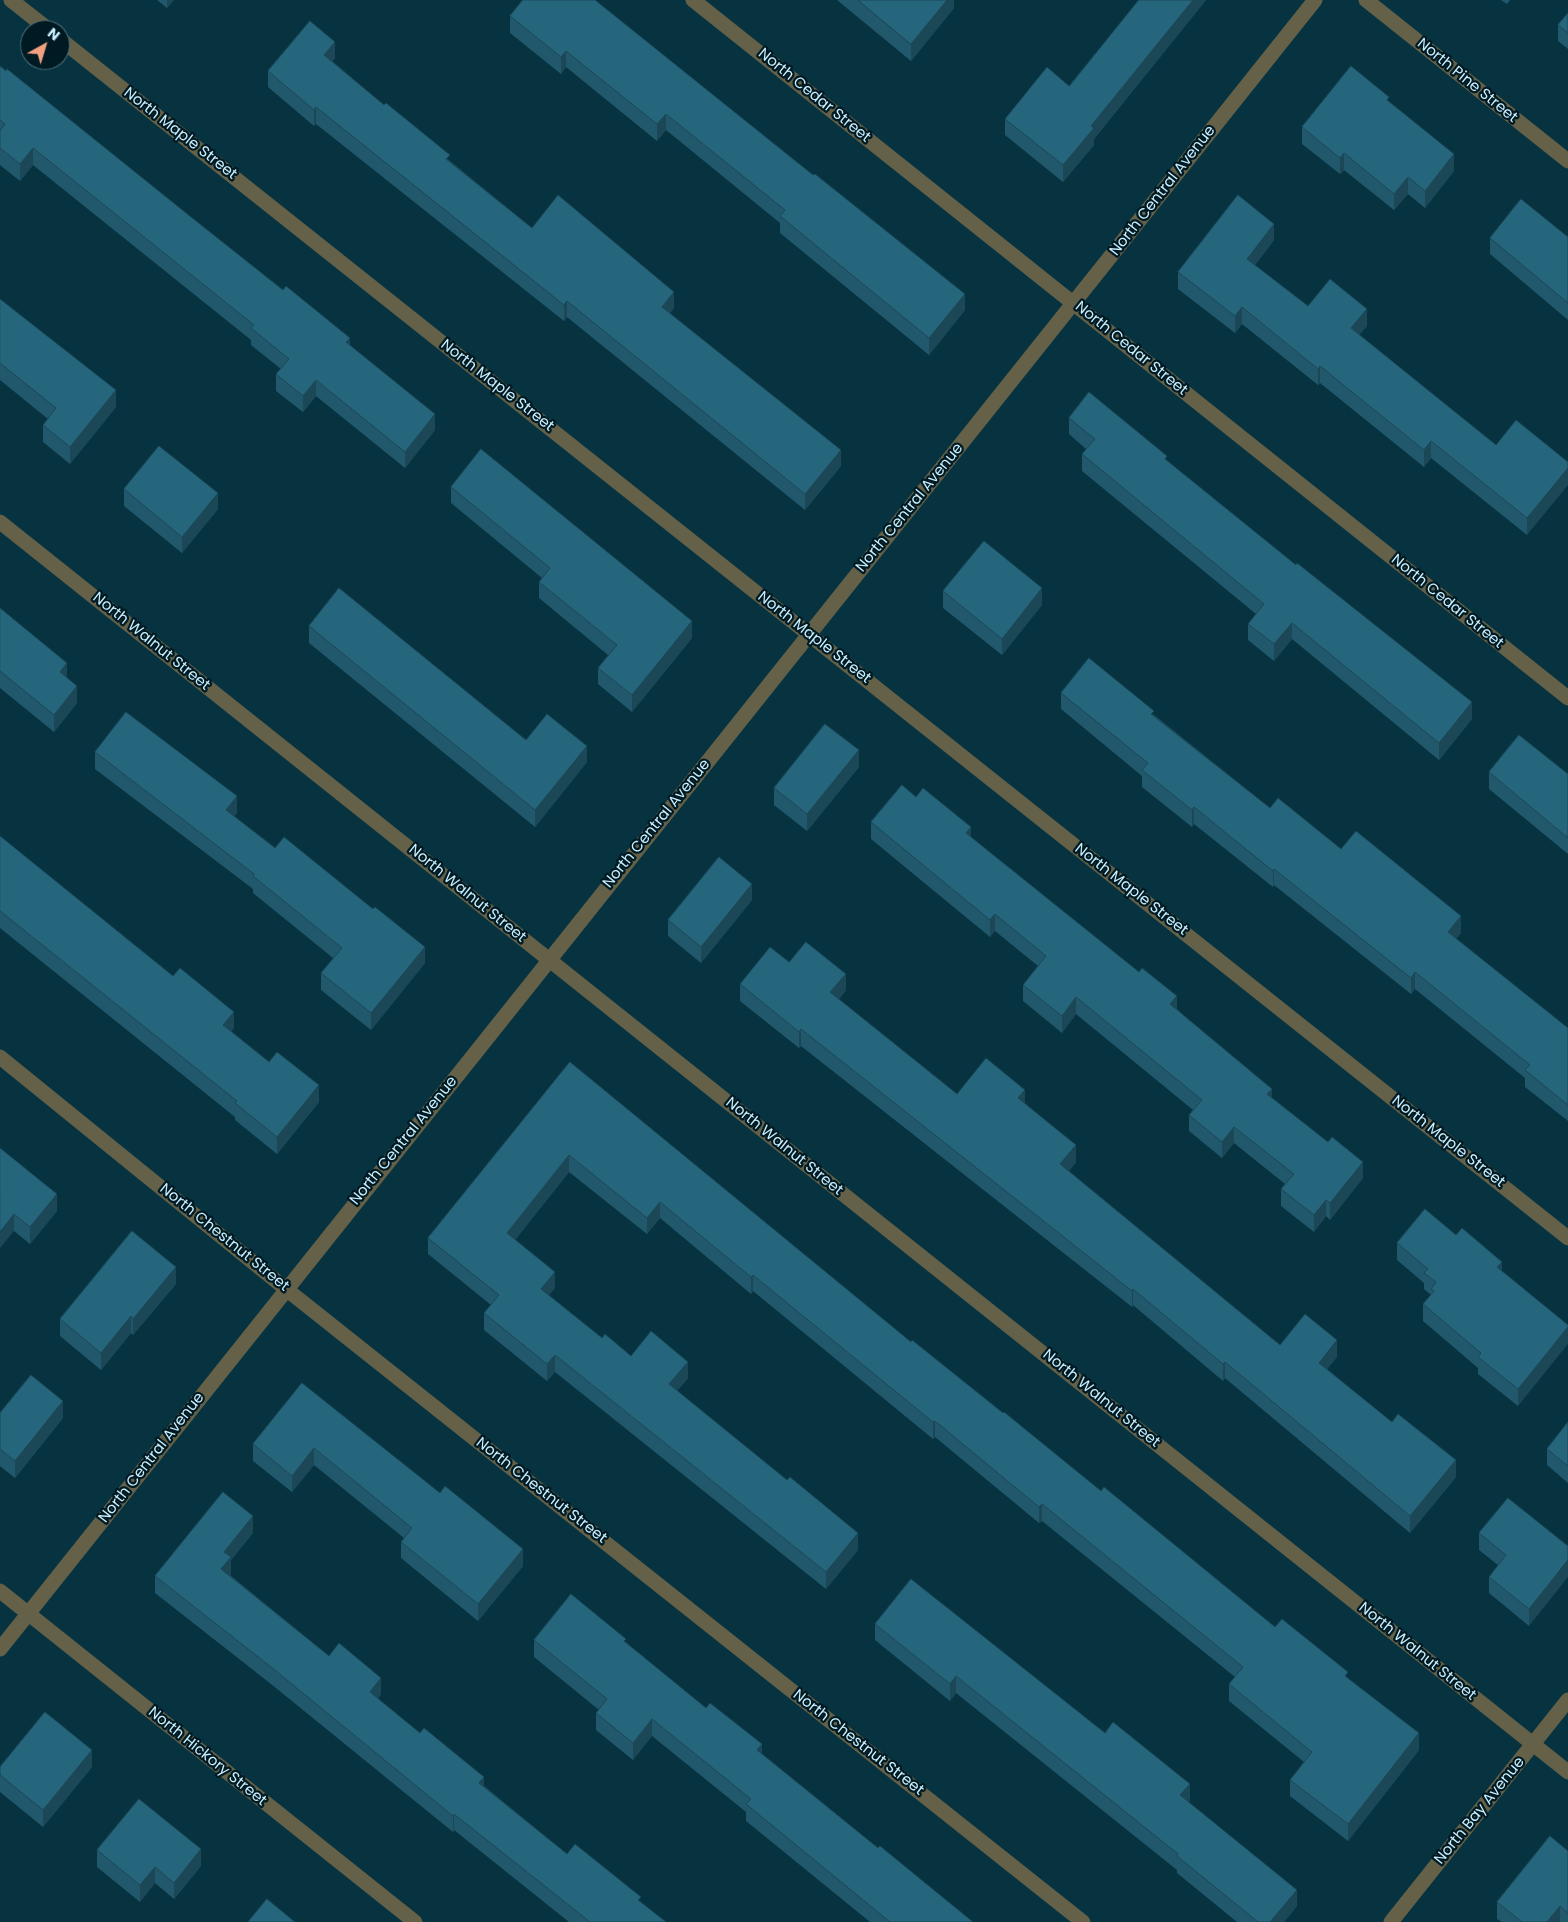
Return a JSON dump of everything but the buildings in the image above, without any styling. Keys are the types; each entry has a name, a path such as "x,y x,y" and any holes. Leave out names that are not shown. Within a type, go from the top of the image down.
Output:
{"street":[{"path":"11,0 36,20"},
{"name":"North Cedar Street","path":"694,0 1568,698"},
{"name":"North Central Avenue","path":"0,1649 1315,0"},
{"name":"North Pine Street","path":"1366,0 1568,161"},
{"name":"North Maple Street","path":"70,47 1568,1238"},
{"name":"North Walnut Street","path":"0,522 1568,1772"},
{"name":"North Chestnut Street","path":"0,1057 286,1289 1083,1922"},
{"name":"North Hickory Street","path":"0,1591 415,1922"},
{"name":"North Bay Avenue","path":"1391,1922 1568,1700"}]}
